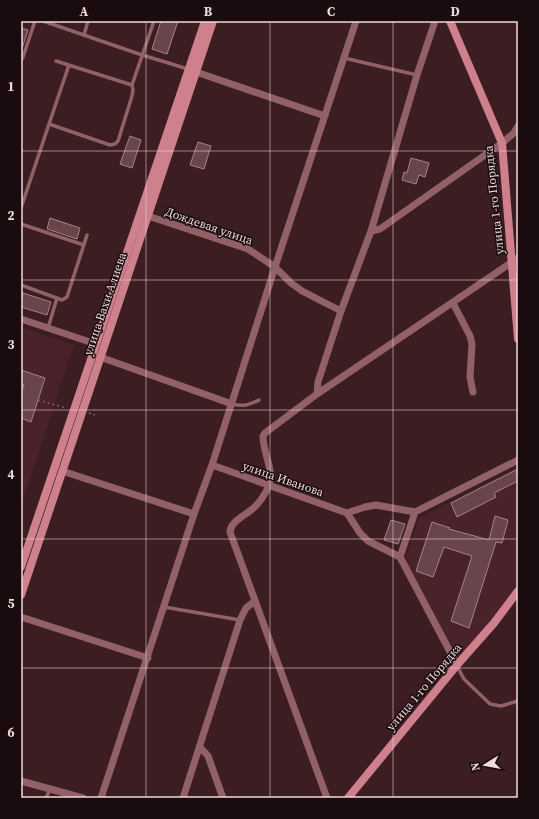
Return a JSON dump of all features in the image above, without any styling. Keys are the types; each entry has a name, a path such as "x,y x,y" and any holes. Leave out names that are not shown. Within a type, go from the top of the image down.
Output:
{"main road":[{"name":"улица Вахи Алиева","path":"21,595 148,216 192,71 205,21"},
{"name":"улица Вахи Алиева","path":"21,566 96,344 192,71 213,21"},
{"name":"улица 1-го Порядка","path":"450,21 502,143 515,260 518,339"},
{"name":"улица 1-го Порядка","path":"348,798 457,665 494,623 518,591"}],"street":[{"path":"101,798 194,514 212,465 356,21"},
{"path":"317,394 318,382 341,311 371,231 417,75 435,21"},
{"path":"192,71 325,116"},
{"path":"371,231 380,229 502,143 518,126"},
{"name":"Дождевая улица","path":"148,216 248,249 275,267 291,283 302,291 341,311"},
{"path":"328,798 255,601 233,539 231,528 233,523 252,509 262,498 269,486 271,471 264,448 263,436 265,433 317,394 515,260"},
{"path":"453,302 470,336 472,344 470,377 473,392"},
{"path":"21,319 96,344"},
{"path":"100,357 232,404"},
{"path":"457,665 400,557 368,541 360,533 347,513 376,505 415,512 518,460"},
{"name":"улица Иванова","path":"212,465 347,513"},
{"path":"62,471 194,514"},
{"path":"400,557 415,512"},
{"path":"183,798 240,620 246,608 255,601"},
{"path":"21,617 148,658"},
{"path":"200,747 208,756 223,798"},
{"path":"21,781 83,798"}],"lane":[{"path":"21,60 35,21"},
{"path":"43,21 142,56 192,71"},
{"path":"84,35 88,21"},
{"path":"49,124 110,145 115,144 118,141 132,96 132,85 154,21"},
{"path":"344,58 417,75"},
{"path":"56,61 132,85"},
{"path":"21,208 69,65"},
{"path":"21,224 84,245"},
{"path":"21,285 62,300 67,297 87,235"},
{"path":"48,328 57,298"},
{"path":"232,404 246,406 259,400"},
{"path":"164,607 240,620"},
{"path":"457,665 464,679 490,704 501,706 518,701"},
{"path":"46,798 50,789"}],"shaded area":[{"path":"21,327 74,345 21,506"},
{"path":"517,467 518,586 504,606 460,657 455,655 405,559 419,519"}],"building":[{"path":"161,21 178,21 167,54 152,49"},
{"path":"21,28 28,30 21,52"},
{"path":"130,136 141,140 132,168 120,164"},
{"path":"198,142 211,146 204,169 190,165"},
{"path":"411,158 429,163 425,177 419,175 416,184 402,180 404,172 407,173"},
{"path":"50,218 80,228 77,239 47,229"},
{"path":"23,293 51,302 47,315 21,307"},
{"path":"21,370 45,378 31,422 21,418 21,393 24,385 21,384"},
{"path":"518,469 518,481 494,493 496,497 457,517 451,503"},
{"path":"495,516 508,520 502,543 496,542 469,628 451,621 472,556 444,547 433,577 416,571 432,522 450,528 449,529 489,540"},
{"path":"391,520 405,524 398,544 384,540"}]}
